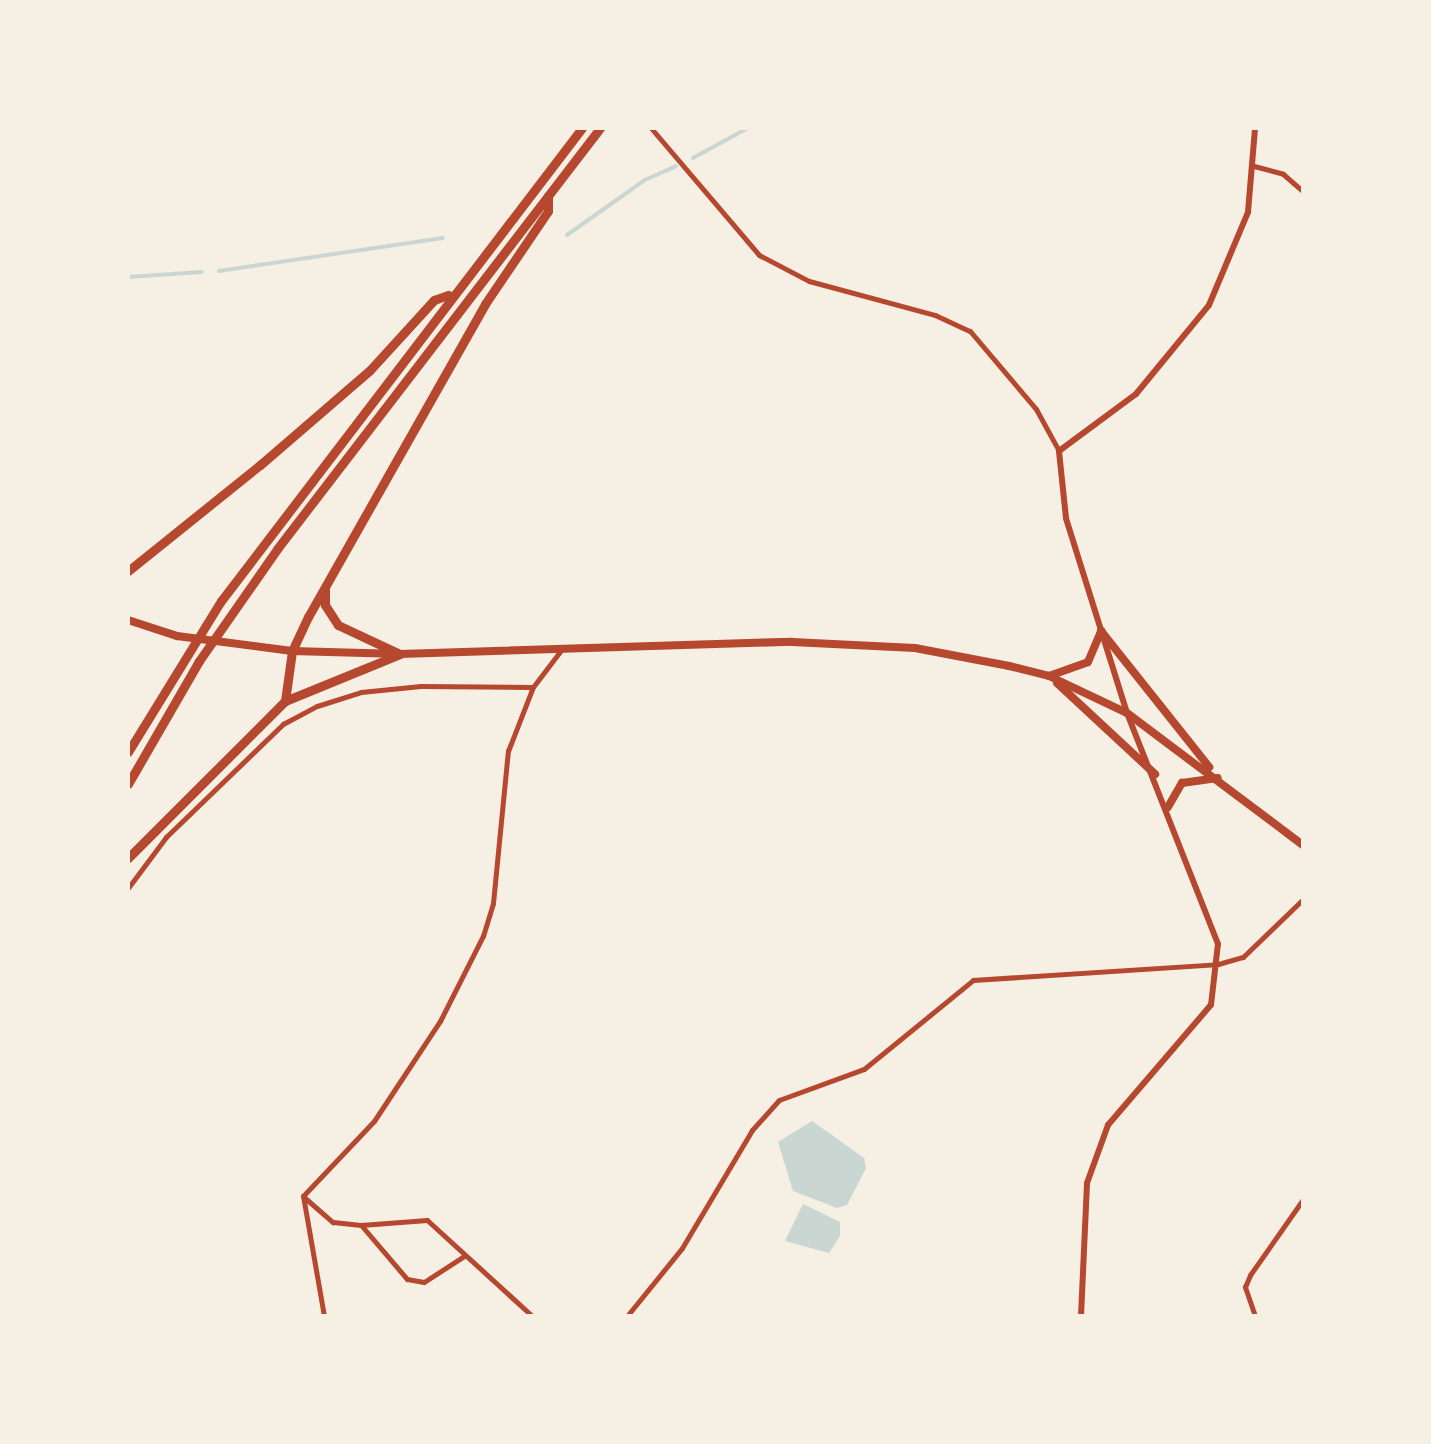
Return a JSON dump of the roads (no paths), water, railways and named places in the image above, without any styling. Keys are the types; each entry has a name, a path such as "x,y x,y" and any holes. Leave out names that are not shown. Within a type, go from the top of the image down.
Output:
{"highway":[{"path":"128,752 221,602 451,294 582,128"},
{"path":"128,784 234,609 600,128"},
{"path":"285,700 292,650 326,584 485,304 548,211 548,195"},
{"path":"128,571 370,370 434,300 451,294"},
{"path":"326,584 325,605 338,625 400,654"},
{"path":"128,858 285,700 400,654"}],"main road":[{"path":"128,620 178,636 234,645 400,654 792,642 915,648 1049,676 1127,713 1304,846"},
{"path":"1049,676 1088,662 1101,631 1218,778"},
{"path":"1049,676 1155,774"},
{"path":"1168,808 1182,783 1218,778"}],"street":[{"path":"652,128 759,256 809,282 935,314 970,331 1036,408 1059,450 1066,518 1127,713 1155,774 1218,944 1211,1004 1108,1125 1087,1184 1081,1316"},
{"path":"1059,450 1136,394 1182,345 1231,256 1248,212 1255,128"},
{"path":"1254,166 1283,174 1304,192"},
{"path":"303,1196 374,1121 440,1021 483,936 493,903 508,751 532,686 562,649"},
{"path":"128,888 166,838 283,724 317,706 361,692 421,686 532,686"},
{"path":"627,1316 682,1248 752,1130 779,1100 864,1069 973,980 1218,964 1244,958 1304,898"},
{"path":"303,1196 333,1222 362,1225 427,1220 532,1316"},
{"path":"303,1196 324,1316"},
{"path":"1256,1316 1246,1287 1250,1275 1304,1198"},
{"path":"362,1225 407,1279 424,1282 464,1256"}],"waterway":[{"path":"693,158 748,128"},
{"path":"567,235 645,180 676,166"},
{"path":"219,271 443,238"},
{"path":"128,277 202,272"}]}
